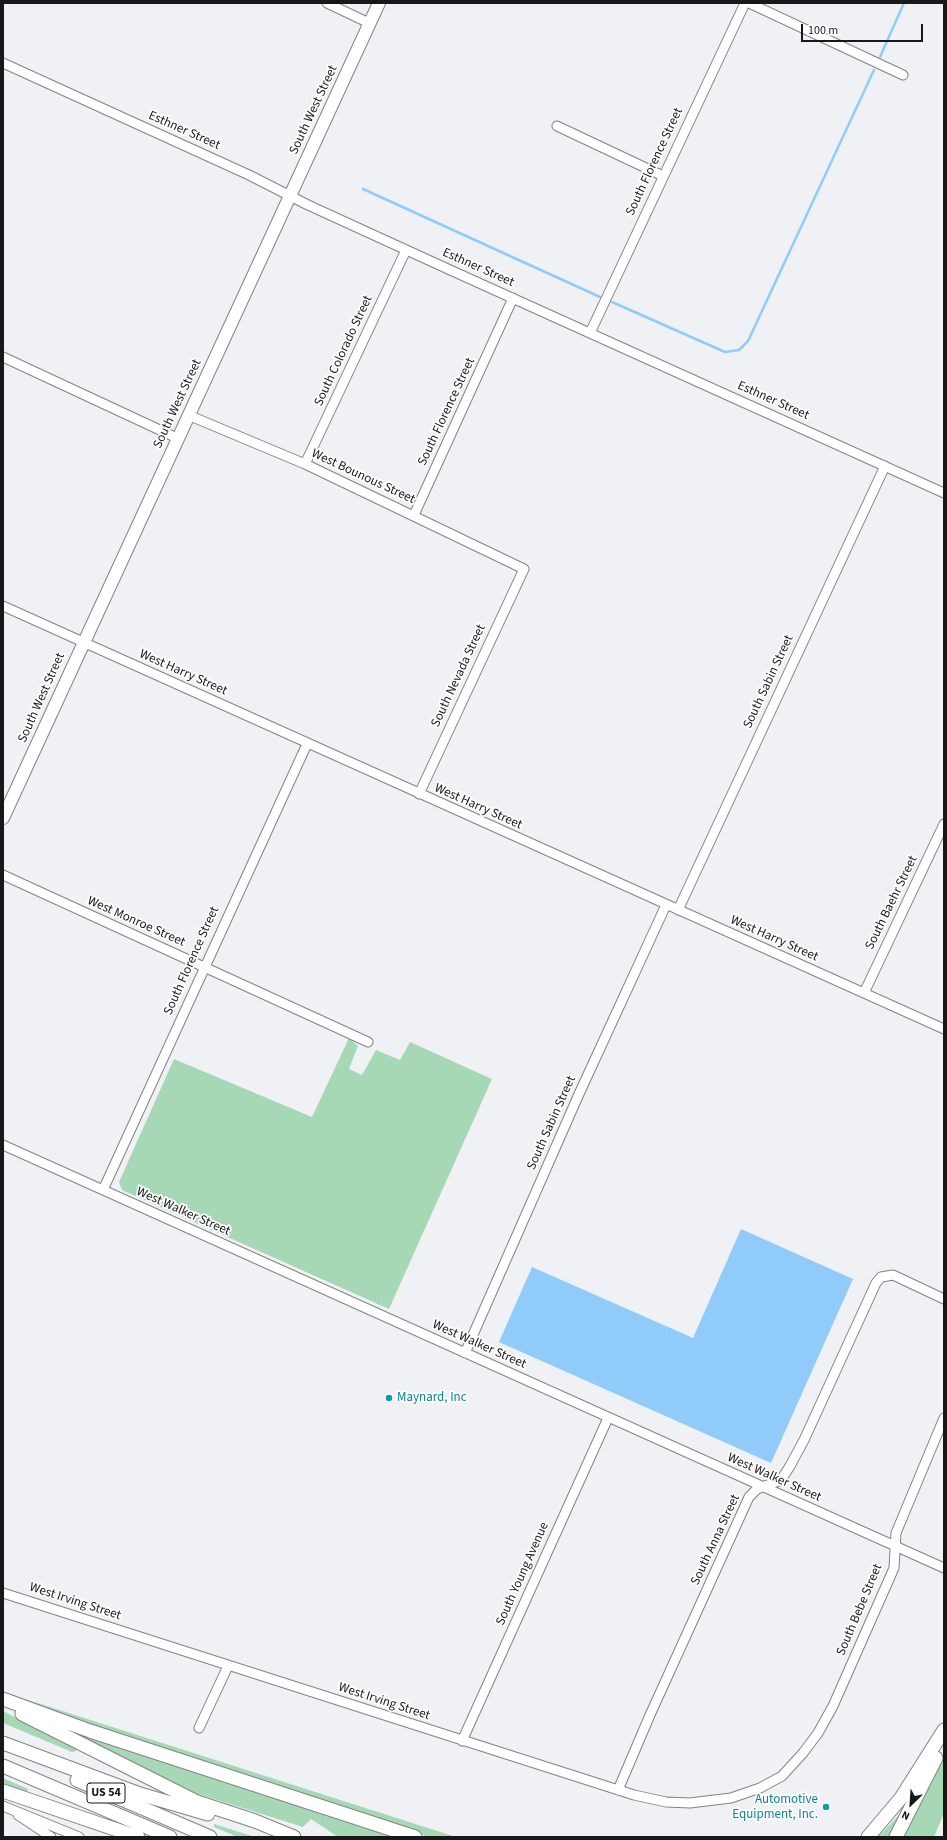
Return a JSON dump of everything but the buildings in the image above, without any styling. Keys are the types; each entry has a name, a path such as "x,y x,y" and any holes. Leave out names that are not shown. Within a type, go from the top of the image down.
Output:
{"highway":[{"path":"3,1699 90,1731 416,1837"},
{"path":"3,1705 197,1802 271,1830"},
{"path":"868,1837 901,1798 944,1730"},
{"path":"3,1742 140,1794 294,1837"},
{"path":"896,1837 944,1742"},
{"name":"US 54","path":"3,1749 210,1837"},
{"name":"US 54","path":"3,1766 170,1837"},
{"path":"3,1791 138,1837"}],"main road":[{"name":"South West Street","path":"3,818 378,3"}],"street":[{"path":"327,3 369,23"},
{"name":"South Florence Street","path":"590,333 745,3"},
{"path":"749,3 903,75"},
{"name":"Esthner Street","path":"3,63 249,174 290,196 406,250 944,492"},
{"path":"556,126 663,176"},
{"name":"South Colorado Street","path":"305,464 406,250"},
{"name":"South Florence Street","path":"414,515 513,298"},
{"path":"3,357 177,438"},
{"name":"West Bounous Street","path":"188,415 305,464 524,569"},
{"name":"South Sabin Street","path":"678,910 885,466"},
{"name":"South Nevada Street","path":"419,794 524,569"},
{"name":"West Harry Street","path":"3,606 307,744 944,1029"},
{"name":"South Florence Street","path":"103,1190 307,744"},
{"name":"South Baehr Street","path":"864,993 944,824"},
{"name":"West Monroe Street","path":"3,875 368,1042"},
{"name":"South Sabin Street","path":"465,1353 582,1087 666,905"},
{"name":"West Walker Street","path":"3,1145 944,1568"},
{"name":"South Anna Street","path":"618,1790 650,1715 750,1497 757,1489 781,1480 790,1466 804,1440 876,1283 881,1277 893,1275 944,1299"},
{"name":"South Young Avenue","path":"462,1741 608,1418"},
{"name":"South Bebe Street","path":"760,1788 782,1776 803,1753 818,1733 832,1706 894,1568 894,1546 896,1533 944,1418"},
{"name":"West Irving Street","path":"3,1593 634,1796 666,1802 690,1803 731,1798 760,1788"},
{"path":"199,1728 228,1666"},
{"path":"3,1806 51,1837"},
{"path":"14,1812 34,1817 79,1837"}],"green space":[{"path":"349,1038 358,1046 349,1069 362,1075 376,1050 400,1060 410,1042 492,1079 389,1309 122,1190 119,1182 174,1059 312,1117"},
{"path":"3,1692 456,1837 428,1837 387,1821 42,1709 3,1694"},
{"path":"3,1711 76,1749 76,1751 72,1752 3,1723"},
{"path":"78,1731 400,1837 338,1837 311,1819 303,1827 198,1794 161,1778 76,1734"},
{"path":"944,1757 944,1813 934,1837 903,1837"},
{"path":"3,1778 28,1789 27,1794 3,1786"},
{"path":"899,1815 889,1837 878,1837"},
{"path":"214,1824 255,1837 238,1837 214,1827"}],"water":[{"path":"741,1229 853,1279 771,1463 499,1342 532,1267 693,1338"}],"waterway":[{"path":"880,57 904,3"},
{"path":"612,302 725,352 739,350 748,341 874,70"},
{"path":"363,189 600,297"}],"place":[{"name":"Maynard, Inc","path":"389,1398"},
{"name":"Automotive Equipment, Inc.","path":"826,1807"}]}
